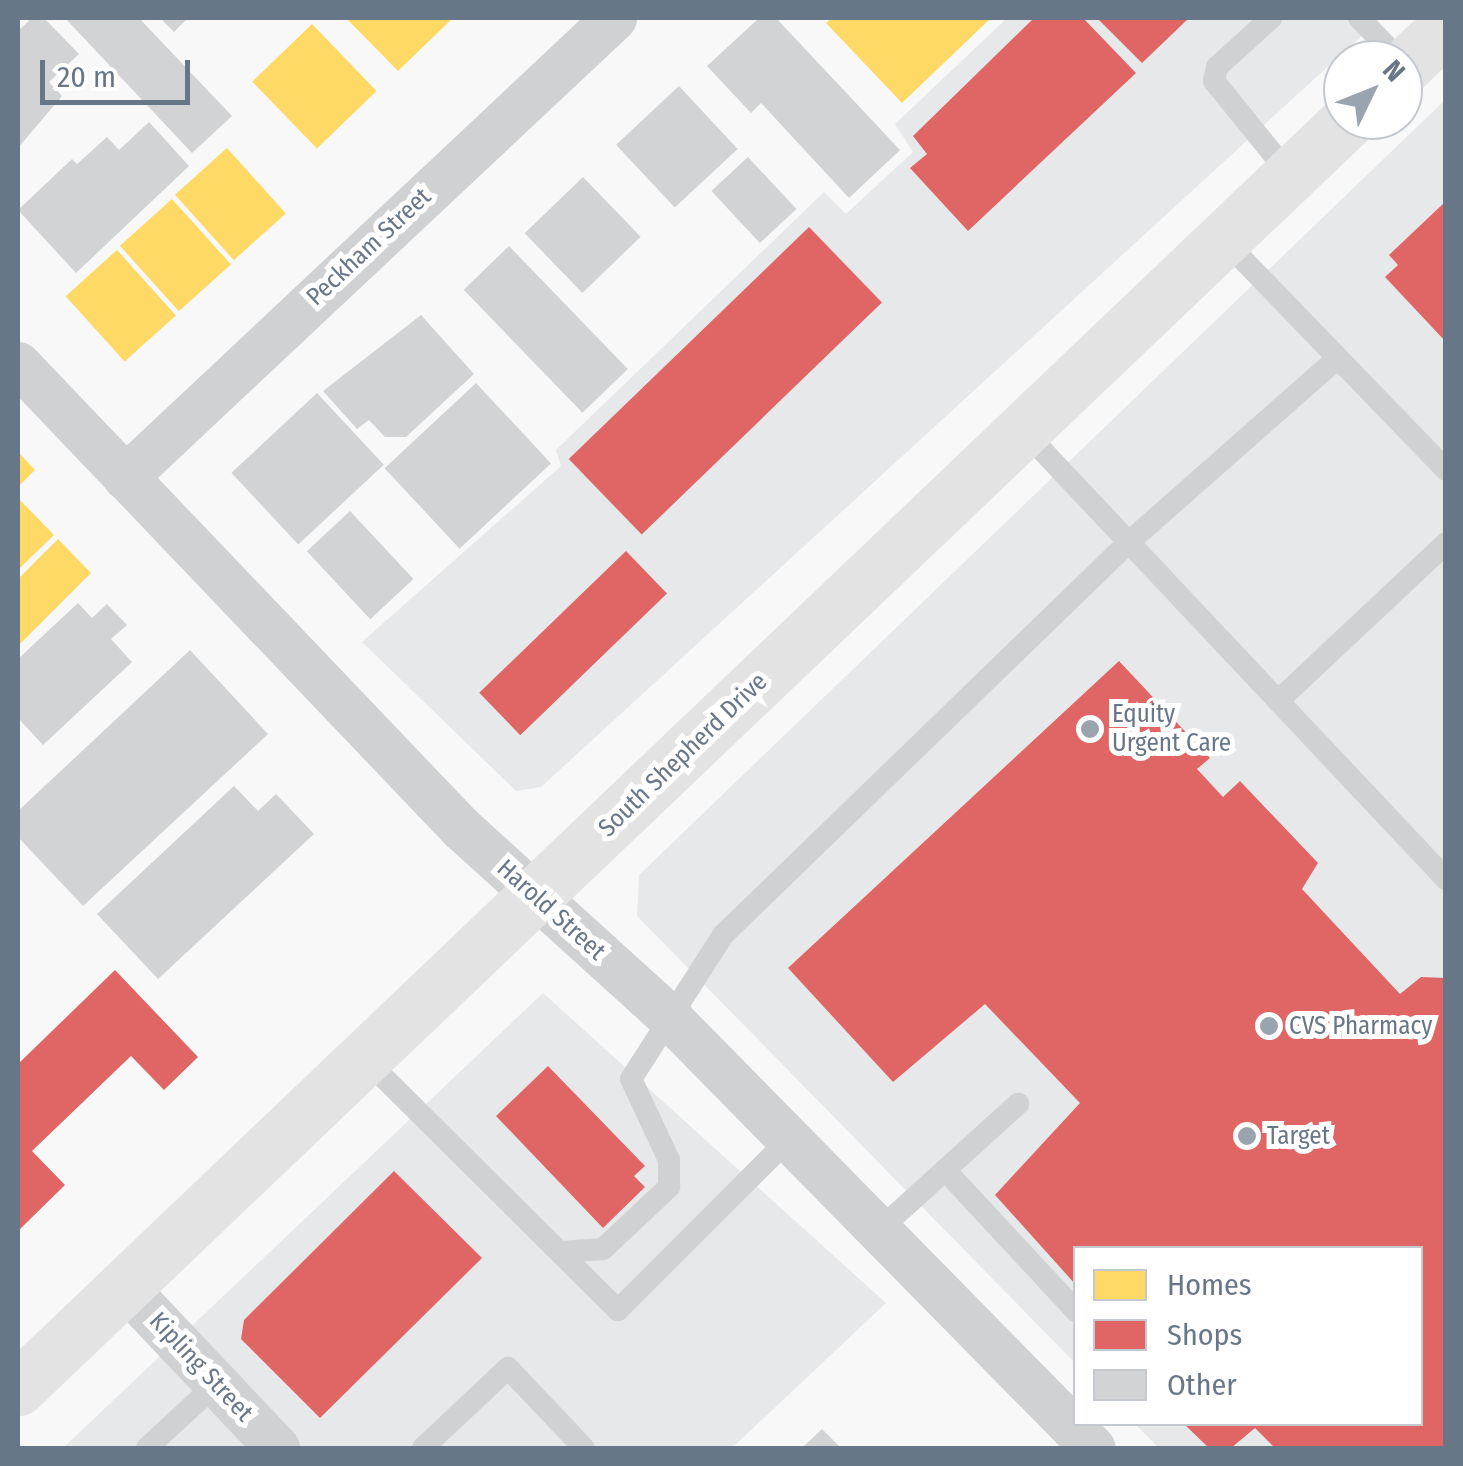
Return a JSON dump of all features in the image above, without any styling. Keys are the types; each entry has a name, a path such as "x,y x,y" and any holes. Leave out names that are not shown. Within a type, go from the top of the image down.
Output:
{"main road":[{"path":"1423,47 1446,27"},
{"name":"South Shepherd Drive","path":"25,1365 124,1286 1327,140"}],"street":[{"name":"Peckham Street","path":"125,477 614,18"},
{"name":"Harold Street","path":"18,364 536,896 667,1014 1093,1448"},
{"name":"Kipling Street","path":"124,1286 277,1448"}],"lane":[{"path":"1271,18 1217,67 1214,81 1290,175"},
{"path":"1359,18 1380,40"},
{"path":"1224,239 1446,470"},
{"path":"560,1252 603,1249 670,1186 669,1160 631,1079 667,1014 723,935 1129,542 1338,358"},
{"path":"1023,430 1446,879"},
{"path":"1278,702 1446,543"},
{"path":"364,1058 618,1310 789,1138"},
{"path":"879,1230 1018,1104"},
{"path":"946,1171 1073,1308"},
{"path":"424,1448 508,1368 584,1448"},
{"path":"147,1448 216,1384"}],"shaded area":[{"path":"1007,18 1381,18 1357,40 1323,40 1323,71 541,787 516,791 362,642 561,466 556,450 824,192 846,214 913,152 895,124"},
{"path":"1445,100 1445,1448 1159,1448 1137,1426 1423,1426 1423,1246 1073,1246 1073,1361 637,916 639,875 1403,140 1423,140 1423,121"},
{"path":"543,993 886,1303 732,1448 63,1448"}],"building: Homes":[{"path":"346,18 453,18 398,71"},
{"path":"832,18 991,18 902,103 826,23"},
{"path":"312,24 377,91 317,149 252,82"},
{"path":"227,148 286,213 234,260 175,195"},
{"path":"172,199 231,264 179,311 120,246"},
{"path":"117,250 176,315 125,362 66,296"},
{"path":"18,452 35,470 18,487"},
{"path":"20,500 54,535 18,570 18,503"},
{"path":"58,539 91,573 18,646 18,579"}],"building: Shops":[{"path":"1034,18 1083,18 1136,73 968,231 910,168 927,154 913,136"},
{"path":"1097,18 1189,18 1142,63"},
{"path":"1446,201 1446,342 1385,277 1398,265 1389,255"},
{"path":"809,227 882,303 642,535 569,459"},
{"path":"626,551 667,593 520,735 479,693"},
{"path":"1119,661 1210,758 1197,769 1223,797 1240,781 1318,863 1302,889 1400,994 1421,977 1446,978 1446,1448 1275,1448 1255,1428 1231,1448 1209,1448 1186,1426 1423,1426 1423,1246 1073,1246 1073,1282 995,1195 1080,1103 985,1004 893,1082 788,968"},
{"path":"115,970 198,1057 164,1090 131,1056 32,1151 65,1185 18,1231 18,1064"},
{"path":"548,1066 645,1166 634,1176 645,1187 603,1228 496,1116"},
{"path":"394,1171 482,1258 320,1418 241,1339 244,1320"}],"building: Other":[{"path":"32,18 44,18 79,54 49,82 62,96 18,148 18,31"},
{"path":"65,18 139,18 232,116 192,153"},
{"path":"160,18 188,18 174,32"},
{"path":"759,18 776,18 900,150 849,198 761,103 751,113 707,66"},
{"path":"679,86 738,149 675,208 616,145"},
{"path":"149,122 189,166 76,273 18,210 72,159 77,164 107,137 119,150"},
{"path":"748,157 796,209 760,243 711,191"},
{"path":"583,177 641,237 582,293 525,233"},
{"path":"509,246 628,369 582,413 464,290"},
{"path":"421,315 474,374 406,437 385,437 369,420 357,429 323,391"},
{"path":"476,383 551,463 460,549 385,468"},
{"path":"317,393 384,465 298,544 231,473"},
{"path":"350,511 413,579 370,619 307,551"},
{"path":"78,603 92,618 107,604 127,625 111,639 132,662 43,745 18,718 18,659"},
{"path":"190,650 268,734 83,906 18,837 18,811"},
{"path":"234,786 258,811 276,794 314,834 158,979 97,914"},
{"path":"822,1429 841,1448 802,1448"}],"place":[{"name":"Equity Urgent Care","path":"1090,729"},
{"name":"CVS Pharmacy","path":"1269,1026"},
{"name":"Target","path":"1247,1136"}]}
